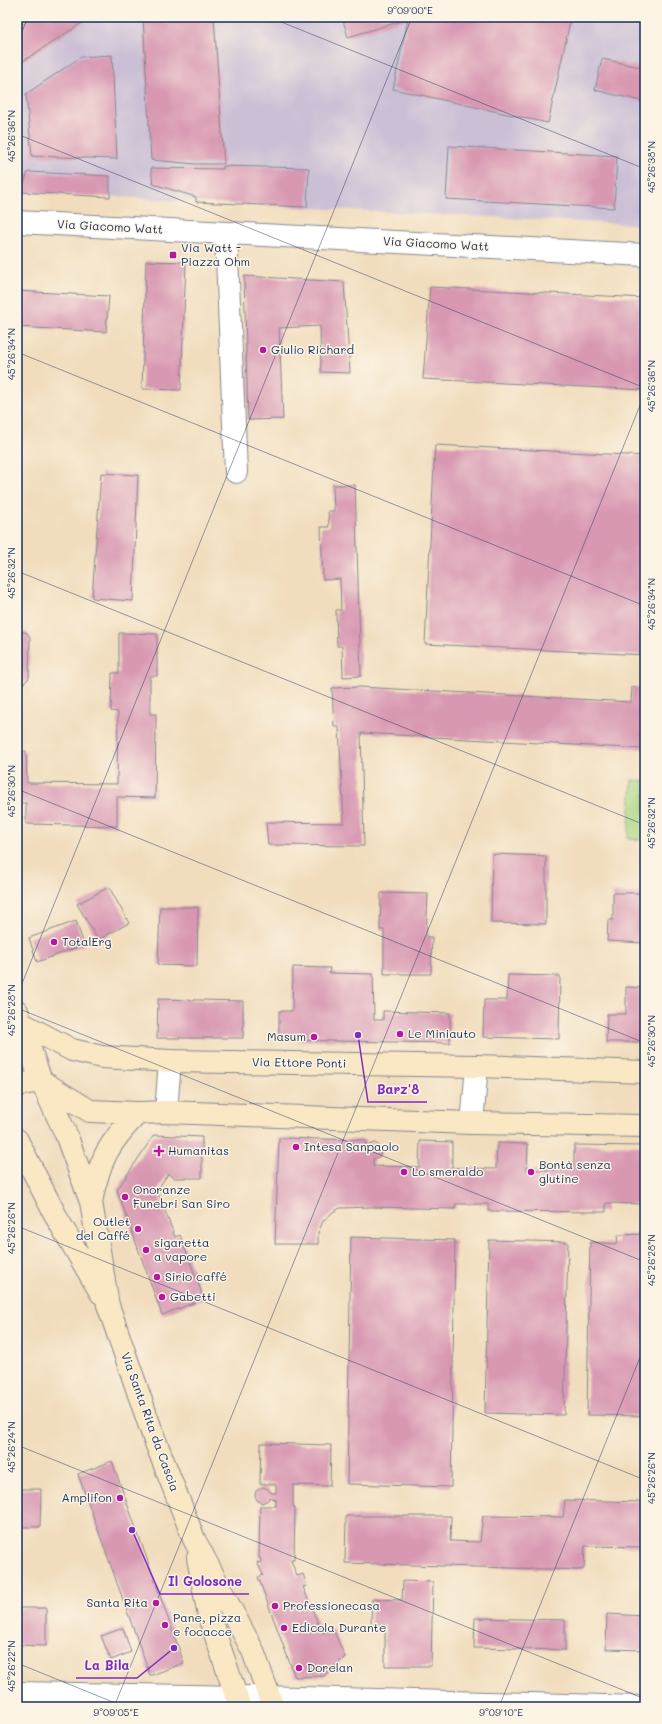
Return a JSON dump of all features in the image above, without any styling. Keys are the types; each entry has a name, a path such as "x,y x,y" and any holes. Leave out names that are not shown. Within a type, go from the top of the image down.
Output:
{"street":[{"name":"Via Giacomo Watt","path":"17,222 645,255"},
{"path":"226,233 236,472"},
{"name":"Via Ettore Ponti","path":"19,1018 72,1050 102,1057 170,1061 477,1066 645,1072"},
{"name":"Via Santa Rita da Cascia","path":"19,1018 41,1081 65,1132 91,1202 108,1305 154,1438 194,1539 253,1651 271,1702"},
{"path":"166,1112 170,1061"},
{"path":"472,1123 477,1066"},
{"path":"17,1084 41,1081 90,1111 138,1113 166,1112 472,1123 645,1126"},
{"path":"91,1202 97,1172 111,1144 138,1113"},
{"name":"Via Santa Rita da Cascia","path":"17,1140 58,1220 108,1305"},
{"name":"Via Santa Rita da Cascia","path":"194,1539 209,1616 238,1702"},
{"path":"17,1693 238,1702 642,1707"}],"shaded area":[{"path":"33,17 645,17 645,225 196,202 17,190 17,27"}],"green space":[{"path":"632,780 645,781 645,840 628,839"}],"building":[{"path":"34,17 91,17 17,65 17,28"},
{"path":"143,17 214,17 224,164 195,164 151,160"},
{"path":"342,17 571,17 548,123 393,89 408,19 348,37"},
{"path":"112,55 117,159 32,156 26,94 81,57"},
{"path":"602,59 645,68 645,102 595,90"},
{"path":"449,146 617,156 614,208 446,199"},
{"path":"223,166 309,168 307,207 196,202 196,197 153,184 151,168 223,169"},
{"path":"28,172 110,176 110,197 21,192"},
{"path":"146,261 186,262 181,390 142,389"},
{"name":"Giulio Richard","path":"244,276 344,282 350,373 321,372 320,326 279,328 283,419 248,420"},
{"path":"430,287 645,298 645,390 423,379"},
{"path":"17,291 109,296 106,332 17,327"},
{"path":"435,445 645,456 645,655 425,644"},
{"path":"101,473 138,475 133,601 92,598"},
{"path":"333,485 355,485 361,676 343,677 342,646 337,646 336,610 341,610 340,579 323,580 321,527 329,527 328,511 334,511"},
{"path":"17,632 26,632 30,637 29,678 24,683 17,683"},
{"path":"119,633 157,634 157,676 150,676 150,714 156,714 155,798 117,797 117,826 26,824 26,803 17,803 17,751 26,751 27,783 117,784 118,712 111,711 112,673 119,673"},
{"path":"360,687 631,702 632,687 645,688 645,749 361,733 364,846 268,845 266,822 344,823 339,727 334,727 332,688"},
{"path":"492,854 546,856 546,924 491,923"},
{"path":"109,887 129,923 98,940 77,904"},
{"path":"381,893 428,894 426,937 432,937 431,974 384,974 384,930 380,930"},
{"path":"613,893 645,893 645,943 607,941 608,920 613,920"},
{"path":"160,907 198,907 197,966 158,965"},
{"path":"76,921 84,945 37,962 29,938"},
{"path":"293,967 330,968 329,973 373,974 374,1020 383,1020 383,1011 450,1013 450,1043 279,1040 279,1011 292,1011"},
{"path":"508,975 560,976 559,1039 483,1037 484,1000 507,1000"},
{"path":"626,987 645,988 645,1042 606,1042 607,1014 626,1014"},
{"path":"158,999 243,1001 243,1038 157,1038"},
{"path":"154,1135 202,1137 202,1178 175,1178 168,1174 157,1190 175,1237 180,1235 204,1299 162,1315 117,1190"},
{"path":"279,1138 365,1140 367,1151 369,1145 375,1143 380,1146 382,1151 379,1157 373,1159 373,1166 419,1167 420,1141 452,1142 452,1168 496,1169 497,1143 528,1144 527,1170 574,1170 574,1145 645,1146 645,1204 606,1203 606,1212 488,1211 488,1204 456,1204 455,1209 371,1207 340,1208 323,1221 318,1233 318,1244 275,1244"},
{"path":"645,1234 645,1416 587,1415 590,1242 617,1244 618,1235"},
{"path":"351,1237 455,1240 451,1487 347,1484"},
{"path":"489,1240 568,1242 564,1415 485,1413"},
{"path":"261,1443 331,1445 330,1486 293,1485 293,1507 295,1507 294,1560 291,1560 297,1576 303,1574 307,1586 303,1587 322,1633 333,1629 345,1657 324,1676 295,1677 258,1577 263,1575 257,1562 261,1563 261,1559 259,1558 260,1506 276,1506 276,1500 269,1497 268,1500 262,1503 257,1500 255,1496 256,1491 263,1487 268,1489 271,1493 276,1493 276,1484 260,1484"},
{"path":"112,1461 184,1663 152,1675 150,1675 78,1474"},
{"path":"17,1489 41,1489 40,1527 17,1527"},
{"path":"565,1500 645,1502 645,1547 585,1546 584,1569 578,1570 345,1563 346,1516 451,1516 450,1541 480,1542 483,1516 563,1517"},
{"path":"403,1581 433,1582 431,1666 385,1666 385,1625 371,1625 372,1599 402,1600"},
{"path":"17,1608 46,1608 46,1646 17,1645"},
{"path":"607,1614 645,1616 645,1650 606,1649"},
{"path":"475,1618 565,1620 565,1650 474,1648"},
{"path":"123,1628 131,1652 111,1660 101,1636"}],"place":[{"name":"Via Watt - Piazza Ohm","path":"173,255"},
{"name":"Giulio Richard","path":"263,350"},
{"name":"TotalErg","path":"54,942"},
{"name":"Le Miniauto","path":"400,1034"},
{"name":"Barz'8","path":"358,1035"},
{"name":"Masum","path":"314,1037"},
{"name":"Intesa Sanpaolo","path":"296,1147"},
{"name":"Humanitas","path":"159,1151"},
{"name":"Lo smeraldo","path":"404,1172"},
{"name":"Bontà senza glutine","path":"531,1172"},
{"name":"Onoranze Funebri San Siro","path":"125,1197"},
{"name":"Outlet del Caffé","path":"138,1229"},
{"name":"sigaretta a vapore","path":"146,1250"},
{"name":"Sirio caffé","path":"157,1277"},
{"name":"Gabetti","path":"162,1297"},
{"name":"Amplifon","path":"120,1498"},
{"name":"Il Golosone","path":"132,1530"},
{"name":"Santa Rita","path":"156,1603"},
{"name":"Professionecasa","path":"275,1606"},
{"name":"Pane, pizza e focacce","path":"165,1625"},
{"name":"Edicola Durante","path":"284,1628"},
{"name":"La Bila","path":"174,1648"},
{"name":"Dorelan","path":"299,1668"}]}
